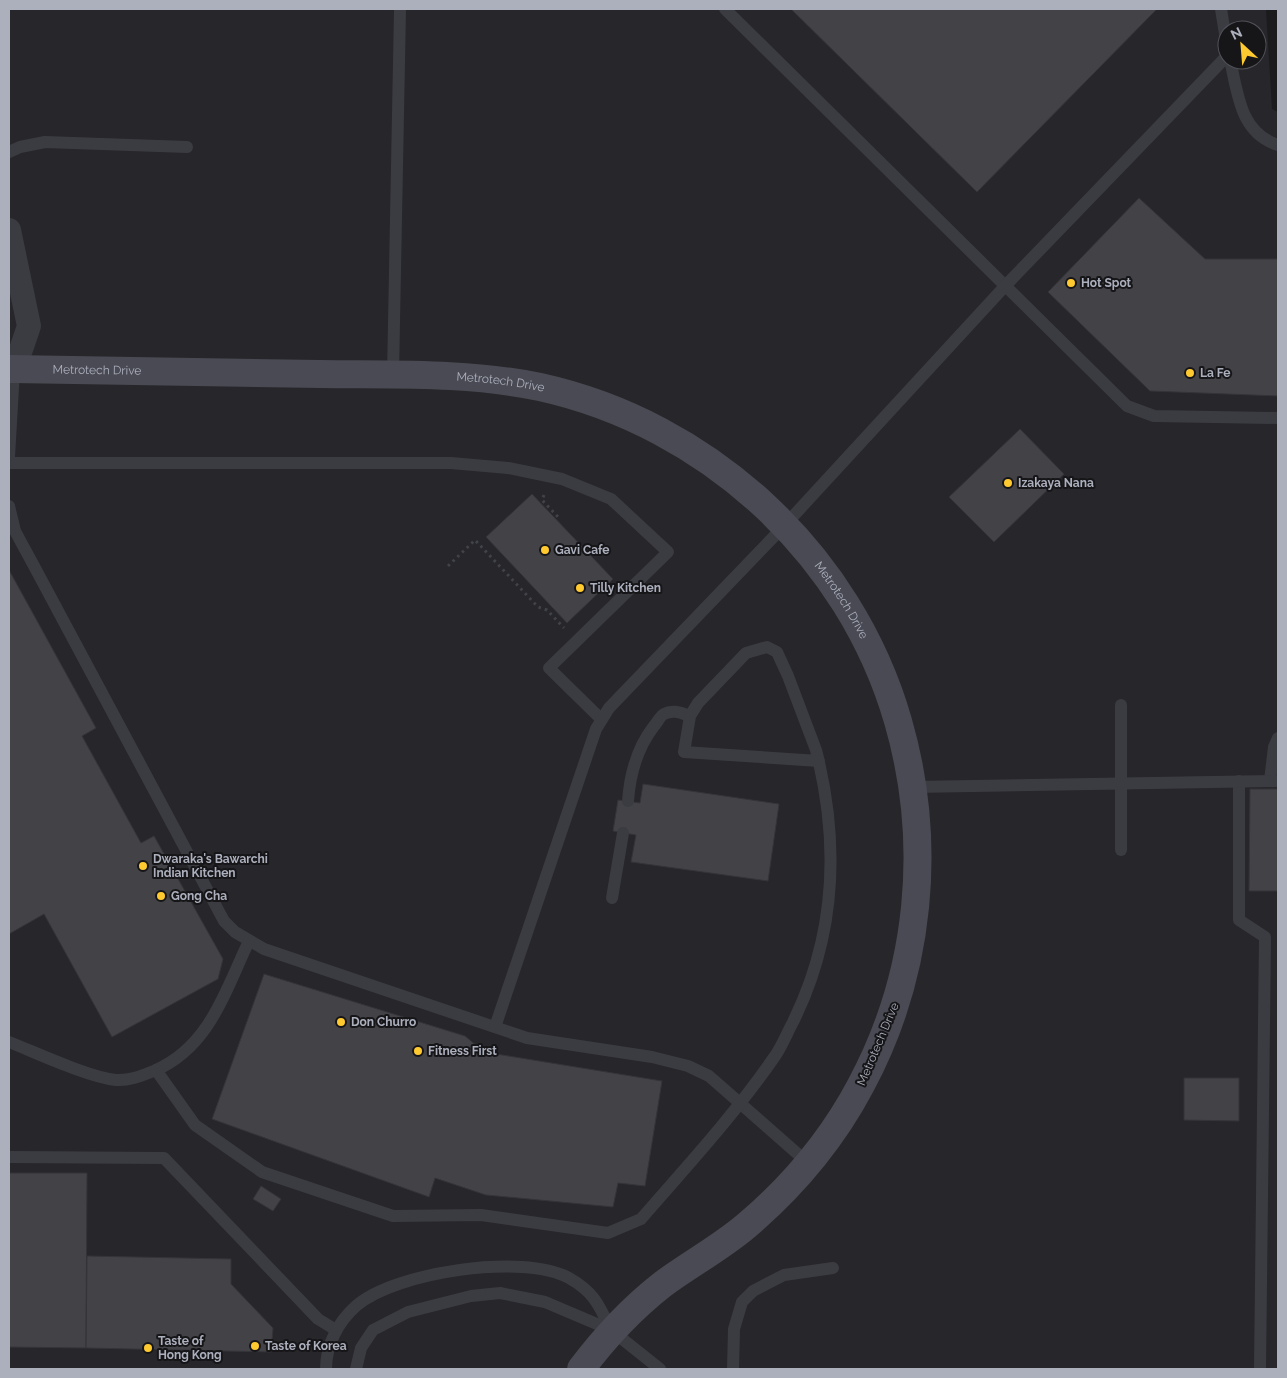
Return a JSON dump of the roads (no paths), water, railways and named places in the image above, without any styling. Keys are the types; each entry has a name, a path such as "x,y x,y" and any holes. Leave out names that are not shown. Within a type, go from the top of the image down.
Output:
{"street":[{"path":"9,230 29,326 12,370"},
{"name":"Metrotech Drive","path":"12,370 451,376 538,387 580,398 622,413 660,431 698,453 757,499 785,525 820,566 845,601 865,635 895,710 906,747 917,826 918,866 916,904 904,979 892,1016 861,1085 842,1118 808,1163 771,1203 744,1228 664,1284 611,1330 581,1369"}],"lane":[{"path":"393,375 400,9"},
{"path":"725,9 1127,406 1154,416 1278,418"},
{"path":"495,1027 601,719 619,697 785,525 1006,285 1217,66"},
{"path":"1232,70 1244,118 1263,139 1278,144"},
{"path":"9,152 20,147 45,142 187,147"},
{"path":"9,457 12,370"},
{"path":"9,463 450,463 508,468 562,479 611,499 668,552 549,668 601,719"},
{"path":"9,506 15,531 224,922 235,932 264,950 527,1038 657,1058 688,1066 709,1076 808,1163"},
{"path":"156,1070 196,1125 262,1172 393,1216 481,1215 608,1232 641,1219 739,1103 776,1054 806,994 823,935 830,897 832,859 830,820 819,761 788,676 776,652 767,647 746,653 698,703 690,716 684,752 819,761"},
{"path":"1121,705 1122,850"},
{"path":"628,801 629,782 640,746 646,736 663,714 676,712 690,716"},
{"path":"913,787 1274,781 1274,747 1278,738"},
{"path":"1239,781 1239,920 1265,937 1260,1369"},
{"path":"612,898 623,833"},
{"path":"9,1042 96,1075 117,1080 140,1078 180,1058 206,1031 249,941"},
{"path":"9,1157 164,1158 318,1319 336,1330"},
{"path":"326,1369 326,1358 336,1330 357,1306 374,1294 427,1278 466,1269 498,1265 550,1270 569,1278 595,1297 611,1330"},
{"path":"733,1369 734,1329 742,1302 753,1291 784,1275 833,1268"},
{"path":"356,1369 361,1348 372,1330 408,1312 471,1296 500,1293 546,1302 611,1330 660,1369"}],"place":[{"name":"Hot Spot","path":"1071,283"},
{"name":"La Fe","path":"1190,373"},
{"name":"Izakaya Nana","path":"1008,483"},
{"name":"Gavi Cafe","path":"545,550"},
{"name":"Tilly Kitchen","path":"580,588"},
{"name":"Dwaraka's Bawarchi Indian Kitchen","path":"143,866"},
{"name":"Gong Cha","path":"161,896"},
{"name":"Don Churro","path":"341,1022"},
{"name":"Fitness First","path":"418,1051"},
{"name":"Taste of Korea","path":"255,1346"},
{"name":"Taste of Hong Kong","path":"148,1348"}]}
